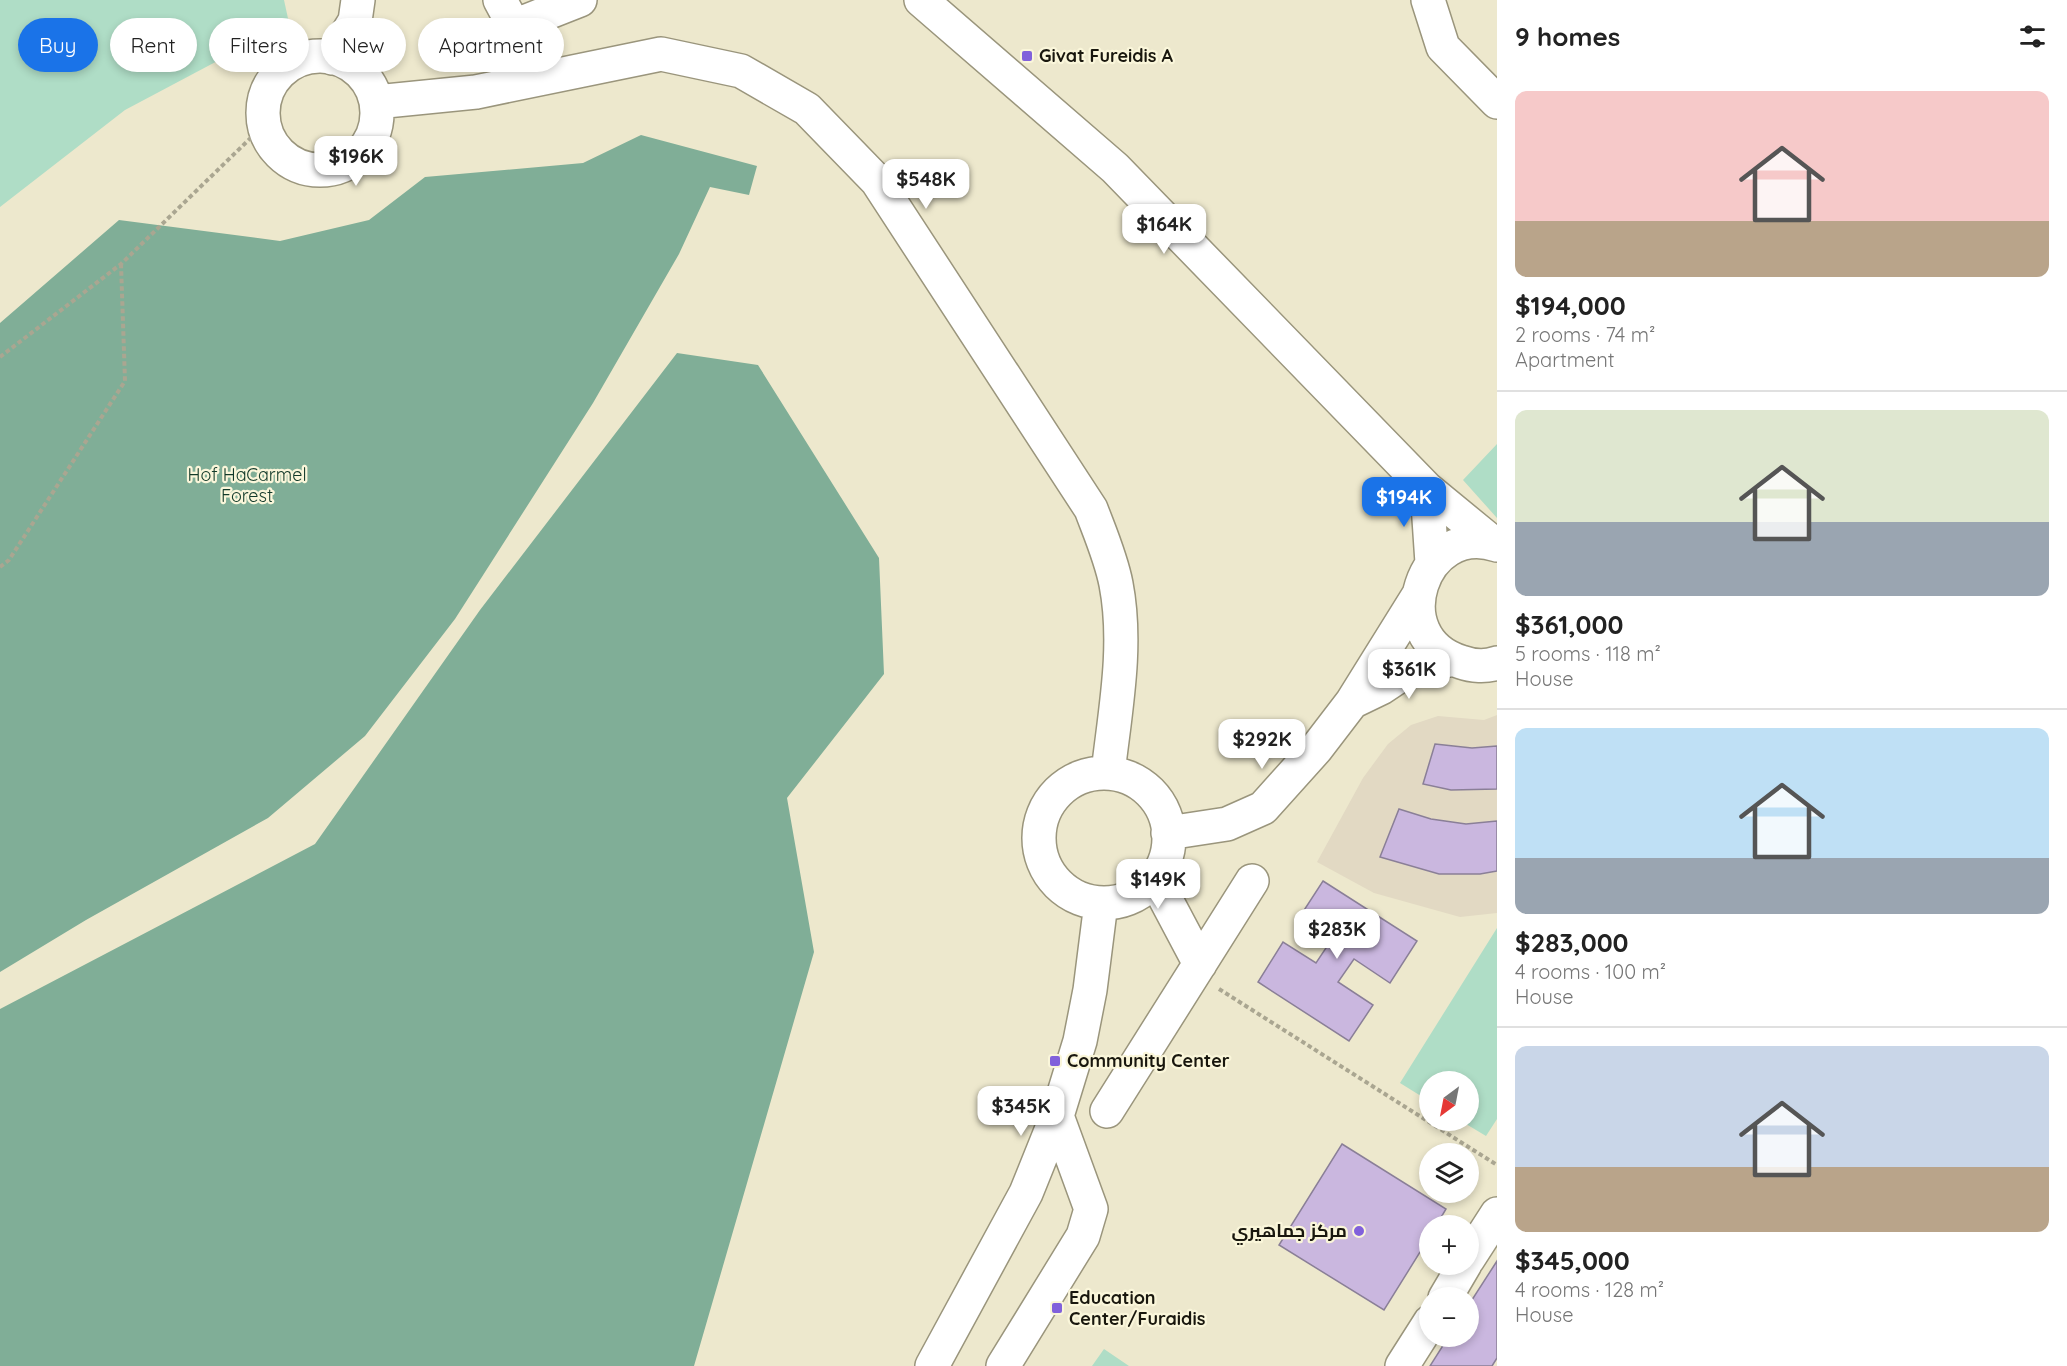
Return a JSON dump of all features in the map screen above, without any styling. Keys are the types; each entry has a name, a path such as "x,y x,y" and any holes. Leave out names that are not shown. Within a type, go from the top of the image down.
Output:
{"street":[{"path":"356,18 358,0"},
{"path":"500,0 514,26 580,0"},
{"path":"921,0 1115,168 1427,489 1495,545"},
{"path":"1428,0 1443,47 1497,102"},
{"path":"375,102 476,92 661,54 741,71 807,109 877,181 1091,509 1106,548 1116,584 1119,621 1120,668 1108,773"},
{"path":"321,57 295,62 280,73 269,88 264,106 264,124 271,142 283,156 299,166 318,170 336,168 353,160 367,147 375,130 377,111 374,93 359,72"},
{"path":"1427,489 1432,563"},
{"path":"1168,833 1227,824 1263,808 1316,749 1352,702 1418,596 1423,579 1432,563 1445,552 1460,545 1477,542 1495,545"},
{"path":"1418,596 1419,615 1425,633 1436,649 1452,659 1472,665 1497,663"},
{"path":"1352,702 1381,688 1405,672 1452,659"},
{"path":"1108,773 1128,777 1145,788 1159,803 1167,821 1168,833 1169,841 1165,861 1155,879 1140,892 1121,901 1101,903 1078,898 1060,885 1046,867 1040,845 1041,823 1050,802 1065,785 1085,775 1108,773"},
{"path":"1155,879 1197,968"},
{"path":"1107,1111 1252,881"},
{"path":"932,1366 1026,1193 1057,1116 1080,1041 1090,990 1101,903"},
{"path":"1003,1366 1083,1236 1090,1209 1057,1116"},
{"path":"1479,1242 1497,1214"},
{"path":"1402,1366 1419,1339"}],"path":[{"path":"0,357 121,264 264,124"},
{"path":"0,567 9,560 125,381 121,264"},
{"path":"1197,968 1497,1165"}],"shaded area":[{"path":"1497,715 1497,913 1460,917 1374,893 1317,862 1363,778 1388,744 1411,725 1438,716 1484,720"}],"green space":[{"path":"0,0 284,0 288,18 209,18 209,65 197,72 197,18 110,18 110,72 197,72 125,110 0,207"},
{"name":"Hof HaCarmel Forest","path":"641,135 757,166 749,195 710,187 679,254 593,403 455,619 365,736 268,818 86,920 0,972 0,323 119,220 280,241 369,220 425,177 583,163"},
{"path":"677,353 758,365 879,558 884,674 787,798 814,952 694,1366 0,1366 0,1009 315,844 480,610"},
{"path":"1497,444 1497,518 1463,480"},
{"path":"1497,928 1497,1119 1486,1136 1478,1131 1479,1071 1419,1071 1419,1095 1400,1083"},
{"path":"1104,1349 1129,1366 1092,1366"}],"building":[{"path":"1435,744 1472,748 1497,746 1497,789 1451,790 1423,784"},
{"path":"1399,809 1431,819 1466,824 1497,821 1497,871 1480,874 1439,874 1380,857"},
{"path":"1323,881 1417,941 1390,983 1354,959 1338,982 1373,1005 1349,1041 1258,982 1283,942 1316,963 1330,942 1297,921"},
{"name":"مركز جماهيري","path":"1342,1144 1419,1192 1419,1203 1436,1203 1446,1209 1442,1215 1419,1215 1419,1254 1384,1310 1279,1245"},
{"path":"1497,1261 1497,1358 1492,1366 1430,1366 1442,1347 1479,1347 1479,1289"}],"place":[{"name":"Givat Fureidis A","path":"1027,56"},
{"name":"Community Center","path":"1055,1061"},
{"name":"مركز جماهيري","path":"1359,1231"},
{"name":"Education Center/Furaidis","path":"1057,1308"}]}
